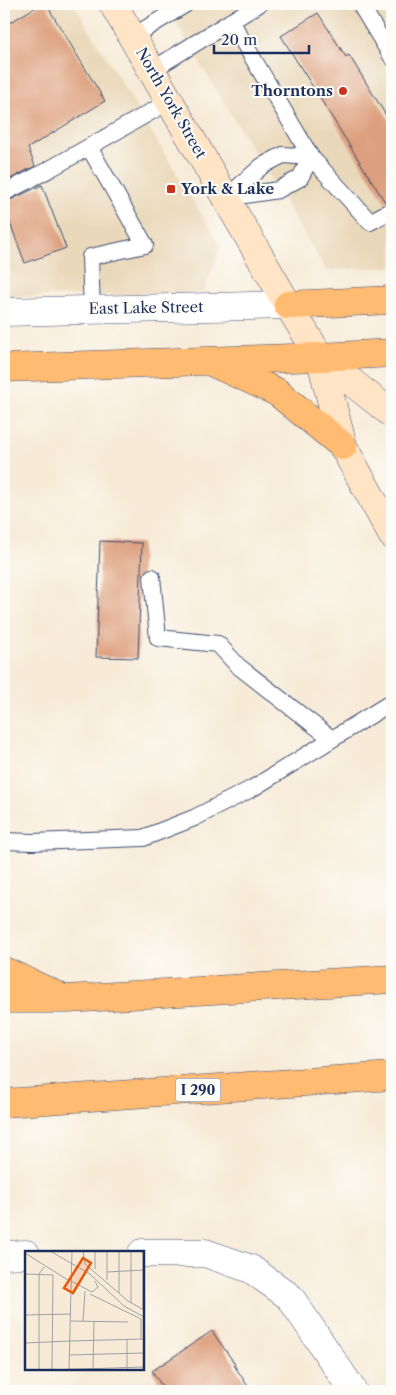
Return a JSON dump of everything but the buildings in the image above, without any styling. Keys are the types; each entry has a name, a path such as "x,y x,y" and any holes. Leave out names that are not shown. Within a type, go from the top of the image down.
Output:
{"main road":[{"name":"North York Street","path":"113,4 320,357 343,446 392,535"},
{"path":"288,305 392,300"},
{"path":"4,368 392,353"},
{"name":"North York Street","path":"320,357 392,414"},
{"path":"209,361 276,392 343,446"},
{"path":"4,971 67,999"},
{"path":"4,999 67,999 392,979"},
{"name":"I 290","path":"4,1103 392,1076"}],"street":[{"name":"East Lake Street","path":"4,312 288,305"},
{"path":"144,1253 205,1253 251,1269 290,1296 353,1391"},
{"path":"4,1255 25,1254"}],"lane":[{"path":"132,37 186,4"},
{"path":"152,70 259,4"},
{"path":"360,4 392,57"},
{"path":"231,21 311,157 370,222 392,210"},
{"path":"4,193 170,101"},
{"path":"88,148 144,244 90,257 92,310"},
{"path":"226,198 262,166 283,155 311,157"},
{"path":"226,198 278,190 300,178 311,157"},
{"path":"152,577 158,638 218,644 238,666 332,739"},
{"path":"4,841 32,842 143,838 194,818 253,788 392,702"}],"shaded area":[{"path":"4,4 74,4 221,247 203,293 4,297"},
{"path":"164,4 392,4 392,267 326,270"}],"place":[{"name":"Thorntons","path":"343,91"},
{"name":"York & Lake","path":"171,189"}]}
